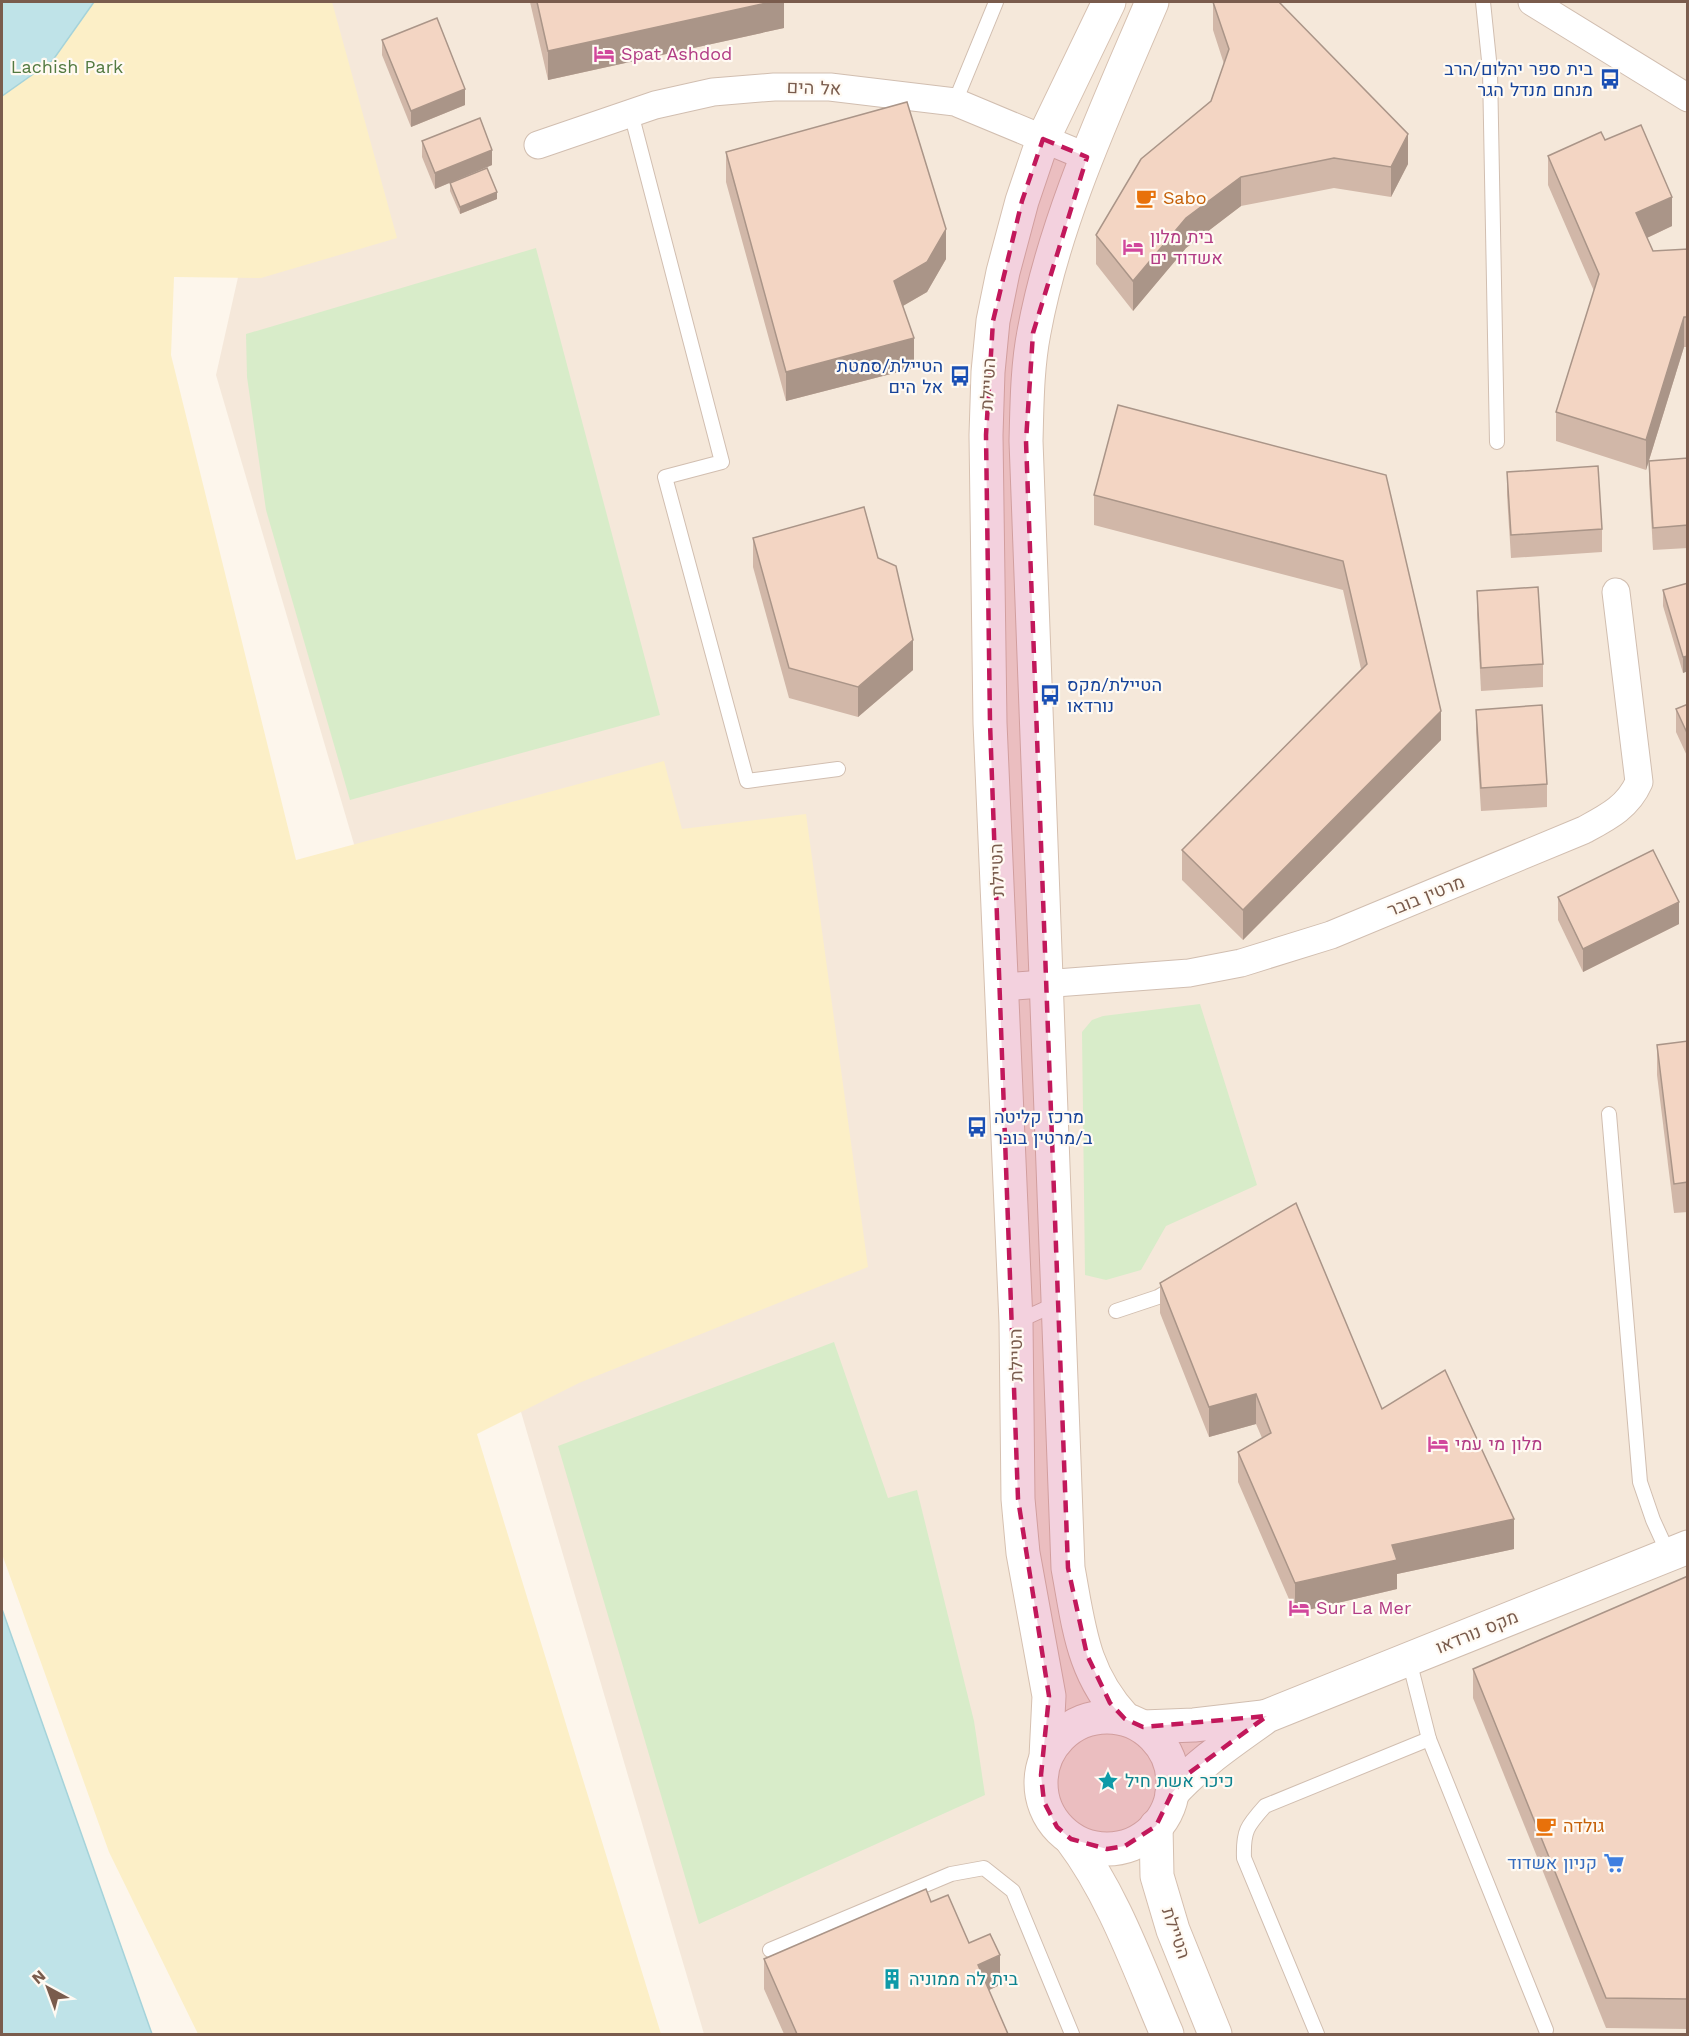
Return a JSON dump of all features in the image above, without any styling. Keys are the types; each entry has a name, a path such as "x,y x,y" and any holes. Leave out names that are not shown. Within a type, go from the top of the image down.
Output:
{"main road":[{"name":"הטיילת","path":"1046,1757 1049,1696 1023,1553 1018,1499 1016,1322 990,712 986,446 988,372 1003,272 1022,201 1043,139 1109,2"},
{"path":"1071,1839 1089,1846 1107,1849 1125,1846 1142,1839 1167,1811 1172,1793 1172,1773 1167,1755 1157,1739 1110,1703 1092,1673 1080,1629 1068,1568 1045,984 1038,696 1028,506 1028,386 1033,333 1046,282 1087,157 1152,2"},
{"name":"מקס נורדאו","path":"1172,1793 1189,1773 1267,1716 1678,1551"},
{"name":"מקס נורדאו","path":"1134,1723 1194,1725 1267,1716"},
{"path":"1134,1723 1106,1717 1087,1719 1070,1728 1056,1741 1046,1757 1041,1775 1044,1802 1057,1827 1071,1839 1090,1864 1167,2034"},
{"name":"הטיילת","path":"1156,1826 1157,1876 1173,1930 1215,2034"}],"street":[{"path":"1533,2 1688,98"},
{"name":"אל הים","path":"538,145 655,105 713,92 774,87 830,87 955,102 1087,157"},
{"name":"מרטין בובר","path":"1002,987 1189,973 1290,949 1584,830 1615,814 1632,798 1639,782 1616,592"}],"lane":[{"path":"955,102 996,2"},
{"path":"1483,2 1490,70 1497,442"},
{"path":"631,113 722,462 665,477 747,781 838,769"},
{"path":"1609,1114 1640,1482 1653,1520 1678,1551"},
{"path":"1116,1311 1158,1297 1185,1282"},
{"path":"1016,1322 1058,1302"},
{"path":"1409,1660 1429,1739 1543,2033"},
{"path":"1317,2034 1244,1858 1243,1838 1248,1825 1265,1806 1429,1739"},
{"path":"770,1950 951,1874 984,1868 1013,1891 1072,2034"}],"highlighted area":[{"path":"1043,139 1087,157 1033,333 1026,441 1064,1502 1068,1568 1087,1655 1110,1703 1125,1719 1143,1727 1267,1716 1189,1773 1172,1793 1156,1826 1125,1846 1107,1849 1071,1839 1057,1827 1044,1802 1041,1775 1049,1696 1018,1499 990,723 986,435 993,321 1022,201"}],"shaded area":[{"path":"300,2 1687,2 1687,2034 704,2034 216,375"}],"green space":[{"path":"536,248 660,715 350,800 266,510 247,377 246,334"},
{"path":"1200,1004 1257,1185 1166,1226 1141,1270 1106,1280 1085,1275 1082,1032 1092,1020 1103,1016"},
{"path":"834,1342 888,1498 917,1490 974,1721 985,1795 699,1924 558,1446"}],"sand":[{"path":"94,2 332,2 397,238 261,278 174,277 171,355 296,860 664,761 682,829 806,814 868,1267 579,1383 477,1434 661,2034 198,2034 109,1852 2,1554 2,96 53,60"}],"water":[{"path":"2,2 94,2 53,60 2,96"},
{"path":"2,1609 152,2034 2,2034"}],"building":[{"path":"537,2 771,2 548,51"},
{"path":"1213,2 1279,2 1408,134 1391,167 1334,158 1241,177 1186,218 1133,281 1096,235 1141,159 1211,101 1229,49"},
{"path":"437,18 465,89 411,111 382,40"},
{"path":"907,102 946,229 927,262 894,281 914,338 786,372 726,152"},
{"path":"480,118 492,150 435,173 422,141"},
{"path":"1641,125 1672,197 1636,213 1653,251 1688,249 1688,317 1684,317 1646,440 1556,412 1599,274 1548,156 1601,132 1605,140"},
{"path":"487,168 497,192 460,207 450,183"},
{"path":"1118,405 1386,475 1441,711 1243,910 1182,850 1367,664 1343,561 1094,495"},
{"path":"1688,458 1688,525 1653,528 1649,461"},
{"path":"1598,466 1602,529 1511,535 1507,472"},
{"path":"864,507 878,558 896,566 913,640 858,687 789,668 753,538"},
{"path":"1688,583 1688,656 1683,657 1663,590"},
{"path":"1538,587 1543,664 1481,668 1477,591"},
{"path":"1688,704 1688,735 1676,709"},
{"path":"1542,705 1547,784 1481,788 1476,710"},
{"path":"1653,850 1679,902 1583,949 1558,897"},
{"path":"1688,1041 1688,1182 1674,1184 1657,1045"},
{"path":"1296,1203 1382,1409 1445,1370 1514,1519 1392,1545 1397,1560 1295,1583 1238,1452 1271,1433 1256,1394 1209,1407 1160,1283"},
{"name":"קניון אשדוד","path":"1688,1576 1688,1999 1606,1998 1473,1669"},
{"name":"בית לה ממוניה","path":"926,1889 931,1902 948,1895 969,1943 990,1934 1000,1955 978,1965 1008,2034 797,2034 764,1959"}],"place":[{"name":"Spat Ashdod","path":"604,54"},
{"name":"בית ספר יהלום/הרב מנחם מנדל הגר","path":"1610,79"},
{"name":"Sabo","path":"1146,198"},
{"name":"בית מלון אשדוד ים","path":"1133,247"},
{"name":"הטיילת/סמטת אל הים","path":"960,376"},
{"name":"הטיילת/מקס נורדאו","path":"1050,695"},
{"name":"מרכז קליטה ב/מרטין בובר","path":"977,1127"},
{"name":"מלון מי עמי","path":"1438,1444"},
{"name":"Sur La Mer","path":"1299,1608"},
{"name":"כיכר אשת חיל","path":"1108,1781"},
{"name":"גולדה","path":"1546,1826"},
{"name":"קניון אשדוד","path":"1614,1863"},
{"name":"בית לה ממוניה","path":"892,1979"}],"park label":[{"name":"Lachish Park","path":"67,67"}]}
